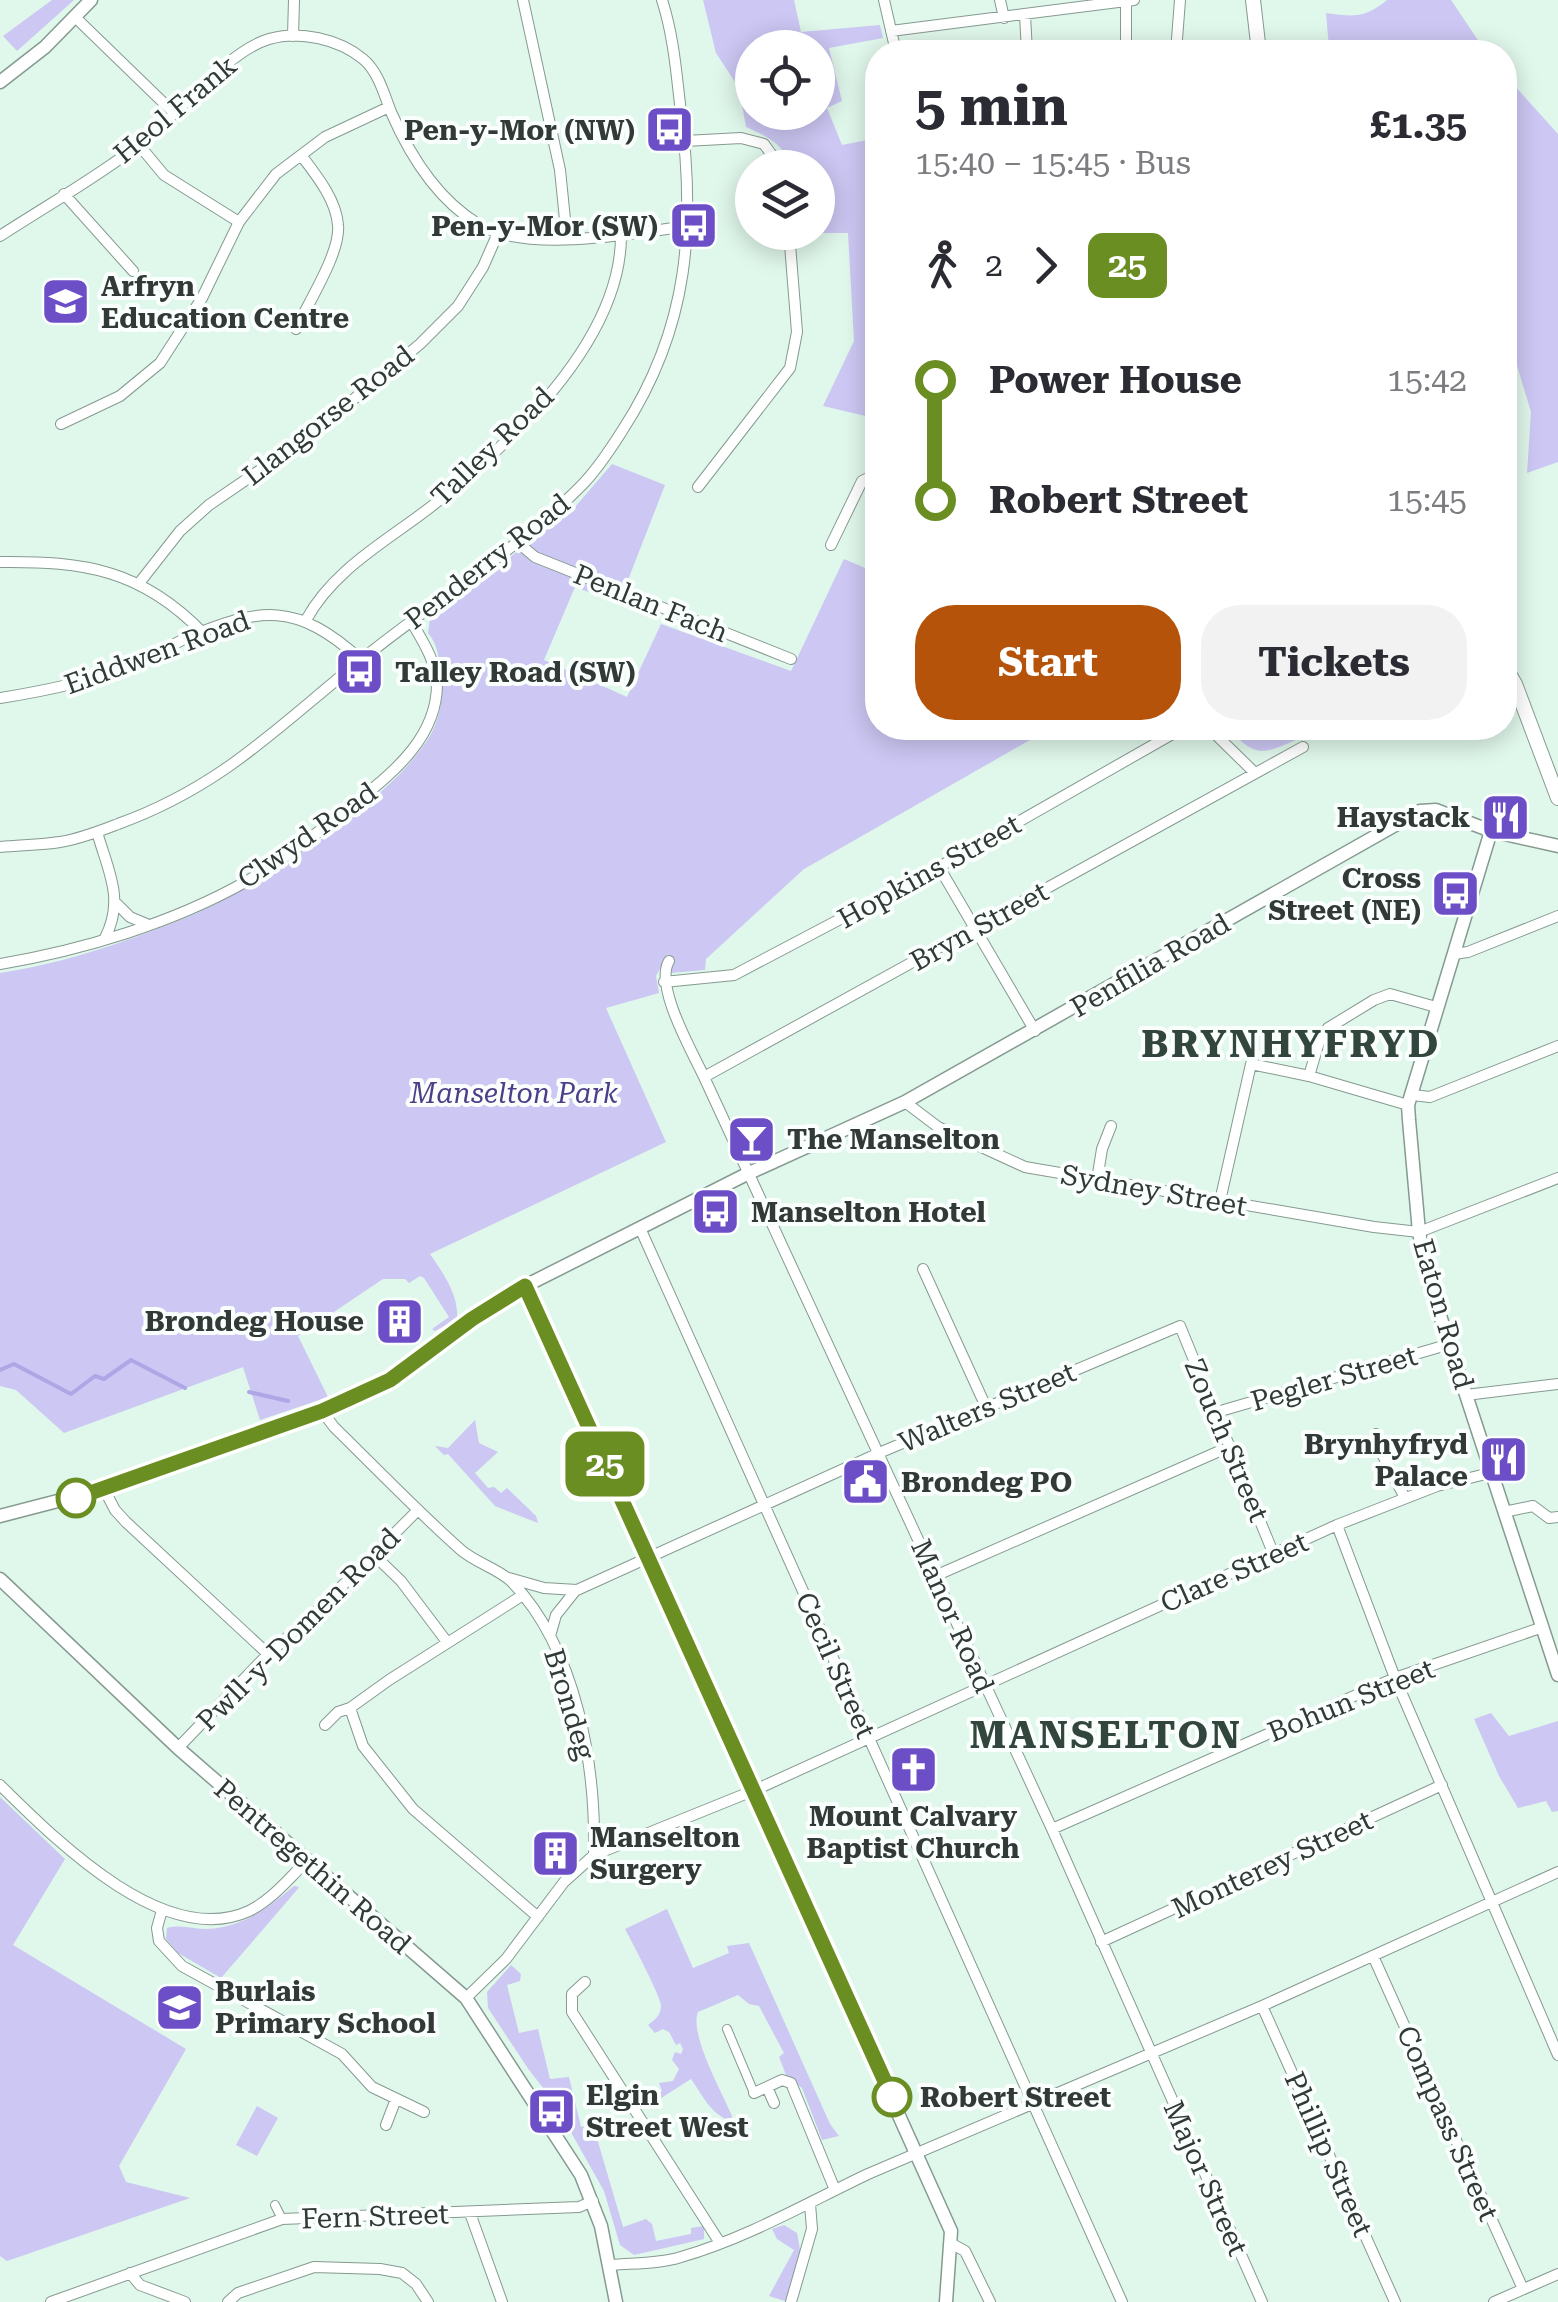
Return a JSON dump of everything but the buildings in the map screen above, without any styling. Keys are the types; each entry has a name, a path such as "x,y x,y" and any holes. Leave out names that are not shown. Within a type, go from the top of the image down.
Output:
{"main road":[{"path":"1254,0 1258,40"},
{"path":"1517,689 1558,798"}],"street":[{"path":"0,82 45,48 90,0"},
{"path":"293,36 294,0"},
{"path":"523,0 560,170 567,239"},
{"name":"Penderry Road","path":"0,846 64,842 153,812 204,786 250,754 360,660 516,541 583,484 640,403 663,354 687,258 685,141 670,26 662,0"},
{"path":"884,0 893,40"},
{"path":"1000,0 1004,18"},
{"path":"891,32 1134,0"},
{"path":"1177,40 1180,0"},
{"path":"1123,1 1126,40"},
{"path":"75,16 175,114"},
{"path":"1024,16 1026,40"},
{"name":"Heol Frank","path":"0,236 139,145 236,56 268,40 293,36 330,40 364,59 382,87 417,162 441,195 479,225 538,239 688,226"},
{"path":"61,424 120,396 160,363 202,298 239,222 276,174 325,137 389,107"},
{"path":"685,141 742,138 764,144 768,150"},
{"path":"139,145 164,175 239,222"},
{"path":"296,329 337,242 338,225 320,180 301,155"},
{"path":"64,194 132,272"},
{"name":"Llangorse Road","path":"140,582 180,530 209,505 307,438 420,344 458,306 483,267 498,232"},
{"name":"Talley Road","path":"306,620 317,599 342,574 441,499 486,459 560,379 597,328 622,260 622,234"},
{"path":"698,487 790,368 797,332 790,250"},
{"path":"831,545 865,480"},
{"name":"Penlan Fach","path":"516,541 535,557 791,658"},
{"path":"0,562 111,572 140,582 179,608 203,633"},
{"name":"Eiddwen Road","path":"0,698 46,690 136,664 236,619 258,614 306,620 334,636 360,660"},
{"name":"Clwyd Road","path":"0,964 149,925 246,881 317,834 392,774 422,738 432,714 437,682 430,652 411,621"},
{"name":"Hopkins Street","path":"664,982 734,975 939,868 1162,740"},
{"path":"1221,740 1253,771"},
{"name":"Bryn Street","path":"704,1078 1303,746"},
{"name":"Penfilia Road","path":"0,1516 104,1489 322,1411 390,1380 472,1319 525,1286 747,1174 906,1102 1420,812 1436,810 1491,832 1558,846"},
{"path":"97,832 117,904 149,925"},
{"name":"Eaton Road","path":"1491,832 1410,1100 1420,1232 1428,1279 1558,1675"},
{"path":"939,868 1035,1031"},
{"path":"106,938 117,904"},
{"path":"1454,954 1558,916"},
{"path":"664,982 669,960"},
{"name":"Manor Road","path":"664,982 747,1174 879,1453 1151,2054"},
{"path":"1309,1076 1318,1042 1328,1028 1374,1000 1390,994 1436,1007"},
{"path":"1220,1202 1251,1064 1410,1100 1430,1097 1558,1046"},
{"name":"Sydney Street","path":"906,1102 938,1127 1025,1168 1374,1228 1420,1232"},
{"path":"1097,1180 1110,1126"},
{"path":"1420,1232 1558,1178"},
{"name":"Cecil Street","path":"640,1228 1122,2302"},
{"path":"923,1269 986,1408"},
{"path":"525,1286 951,2230 946,2302"},
{"name":"Walters Street","path":"577,1590 879,1453 1180,1326"},
{"name":"Zouch Street","path":"1180,1326 1274,1555"},
{"name":"Pegler Street","path":"1218,1412 1450,1344"},
{"path":"1466,1395 1558,1384"},
{"name":"Brondeg","path":"322,1411 464,1552 509,1578 550,1636 581,1720 592,1776 594,1855"},
{"path":"1376,1434 1382,1454 1406,1498"},
{"path":"935,1576 1231,1446"},
{"name":"Clare Street","path":"594,1855 870,1739 1337,1525 1437,1486 1490,1474"},
{"path":"104,1489 126,1522 268,1654"},
{"path":"1504,1512 1533,1506 1550,1518 1558,1518"},
{"name":"Pwll-y-Domen Road","path":"178,1748 268,1654 311,1617 418,1510"},
{"path":"1337,1525 1395,1678 1558,2055"},
{"path":"372,1554 401,1582 447,1642"},
{"path":"509,1578 544,1588 577,1590"},
{"name":"Pentregethin Road","path":"0,1579 178,1748 466,1998 556,2132 593,2201 611,2265 616,2302"},
{"path":"550,1636 556,1614 577,1590"},
{"path":"325,1725 338,1712 350,1708 522,1595"},
{"name":"Bohun Street","path":"1052,1830 1395,1678 1543,1627"},
{"path":"350,1708 363,1746 414,1809 538,1918"},
{"path":"0,1785 72,1851 141,1900 162,1910 207,1921 238,1916 266,1901 307,1860"},
{"name":"Monterey Street","path":"1102,1942 1442,1785"},
{"path":"466,1998 506,1959 564,1882 594,1855"},
{"path":"611,2265 658,2262 720,2243 1558,1872"},
{"path":"162,1910 157,1928 159,1941 182,1966 342,2054 372,2086 424,2112"},
{"name":"Compass Street","path":"1373,1956 1523,2290"},
{"path":"585,1982 572,1994 572,2012 720,2243"},
{"name":"Phillip Street","path":"1262,2006 1395,2302"},
{"path":"727,2030 754,2093 782,2080 796,2090 835,2190"},
{"name":"Major Street","path":"1151,2054 1262,2302"},
{"path":"766,2087 774,2103"},
{"path":"386,2125 396,2099"},
{"name":"Fern Street","path":"51,2302 282,2218 470,2213 579,2207 593,2201"},
{"path":"791,2302 812,2229 810,2204"},
{"path":"275,2205 282,2218"},
{"path":"470,2213 502,2302"},
{"path":"952,2244 964,2251 990,2302"},
{"path":"228,2302 238,2293 321,2266 402,2273 416,2284 428,2302"},
{"path":"130,2273 140,2286 158,2298 185,2302"},
{"path":"1494,2302 1558,2274"}],"green space":[{"path":"52,0 74,0 17,51 3,36"},
{"path":"703,0 794,0 801,30 735,30 735,82 716,53"},
{"path":"1387,0 1451,0 1478,40 1328,40 1326,13 1359,15"},
{"path":"880,25 883,38 835,47 835,30 824,30"},
{"path":"835,72 842,101 835,104"},
{"path":"1517,88 1558,134 1558,462 1527,473 1531,412 1517,366"},
{"path":"835,128 842,145 865,140 865,416 823,406 854,341 848,233 835,233 835,150 781,150 752,130"},
{"name":"Manselton Park","path":"612,464 665,485 619,603 575,587 544,660 627,697 661,624 791,671 844,559 865,568 865,740 1030,740 804,869 706,959 705,970 671,973 668,954 656,976 659,993 606,1008 666,1142 430,1254 453,1293 457,1319 435,1331 432,1329 449,1317 424,1278 420,1276 409,1283 405,1279 383,1279 298,1336 328,1397 260,1420 243,1367 64,1433 16,1390 0,1386 0,973 100,949 197,913 291,860 359,810 414,759 435,726 442,684 437,649 428,633 430,619 575,507"},
{"path":"1240,740 1296,740 1266,751"},
{"path":"475,1420 479,1443 498,1452 475,1473 488,1488 494,1487 501,1493 507,1488 536,1516 538,1523 495,1506 448,1454 435,1446 448,1448"},
{"path":"1491,1713 1509,1736 1558,1721 1558,1811 1552,1812 1546,1801 1518,1808 1474,1719"},
{"path":"0,1797 65,1859 13,1945 186,2049 119,2166 126,2182 190,2198 7,2261 0,2256"},
{"path":"294,1886 299,1887 221,1978 178,1953 166,1939 167,1928 207,1929 244,1920"},
{"path":"667,1909 693,1968 729,1953 727,1946 749,1943 830,2124 839,2136 822,2140 802,2088 786,2075 779,2057 784,2053 759,2006 738,1995 698,2012 696,2022 702,2048 732,2116 730,2121 712,2109 691,2079 647,2107 638,2095 641,2091 650,2098 662,2091 659,2083 673,2081 679,2069 672,2060 675,2052 681,2054 683,2049 669,2032 663,2029 655,2033 648,2025 658,2016 661,2005 625,1929"},
{"path":"511,1965 521,1974 520,1981 507,1985 519,2033 538,2029 550,2079 569,2077 581,2127 593,2125 623,2227 646,2219 652,2224 656,2241 691,2234 691,2228 704,2226 704,2239 634,2255 620,2245 604,2191 572,2134 568,2119 488,2008 487,1992"},
{"path":"257,2106 278,2118 257,2156 236,2145"},
{"path":"784,2225 797,2233 801,2255 788,2302 769,2296 794,2250 777,2239 772,2229"}],"waterway":[{"path":"0,1370 14,1364 71,1394 95,1376 104,1379 131,1360 185,1388"},
{"path":"249,1392 288,1401"}],"bus line":[{"name":"25","path":"76,1498 322,1411 390,1380 472,1319 525,1286 892,2097"}],"place":[{"name":"Pen-y-Mor (NW)","path":"670,130"},
{"name":"Pen-y-Mor (SW)","path":"693,226"},
{"name":"Arfryn Education Centre","path":"66,302"},
{"name":"Talley Road (SW)","path":"360,672"},
{"name":"Haystack","path":"1505,817"},
{"name":"Cross Street (NE)","path":"1456,894"},
{"name":"The Manselton","path":"752,1139"},
{"name":"Manselton Hotel","path":"716,1212"},
{"name":"Brondeg House","path":"399,1321"},
{"name":"Brynhyfryd Palace","path":"1503,1460"},
{"name":"Brondeg PO","path":"866,1482"},
{"name":"Mount Calvary Baptist Church","path":"913,1769"},
{"name":"Manselton Surgery","path":"555,1853"},
{"name":"Burlais Primary School","path":"180,2007"},
{"name":"Robert Street","path":"892,2097"},
{"name":"Elgin Street West","path":"551,2111"}],"district":[{"name":"BRYNHYFRYD","path":"1291,1044"},
{"name":"MANSELTON","path":"1106,1735"}]}
